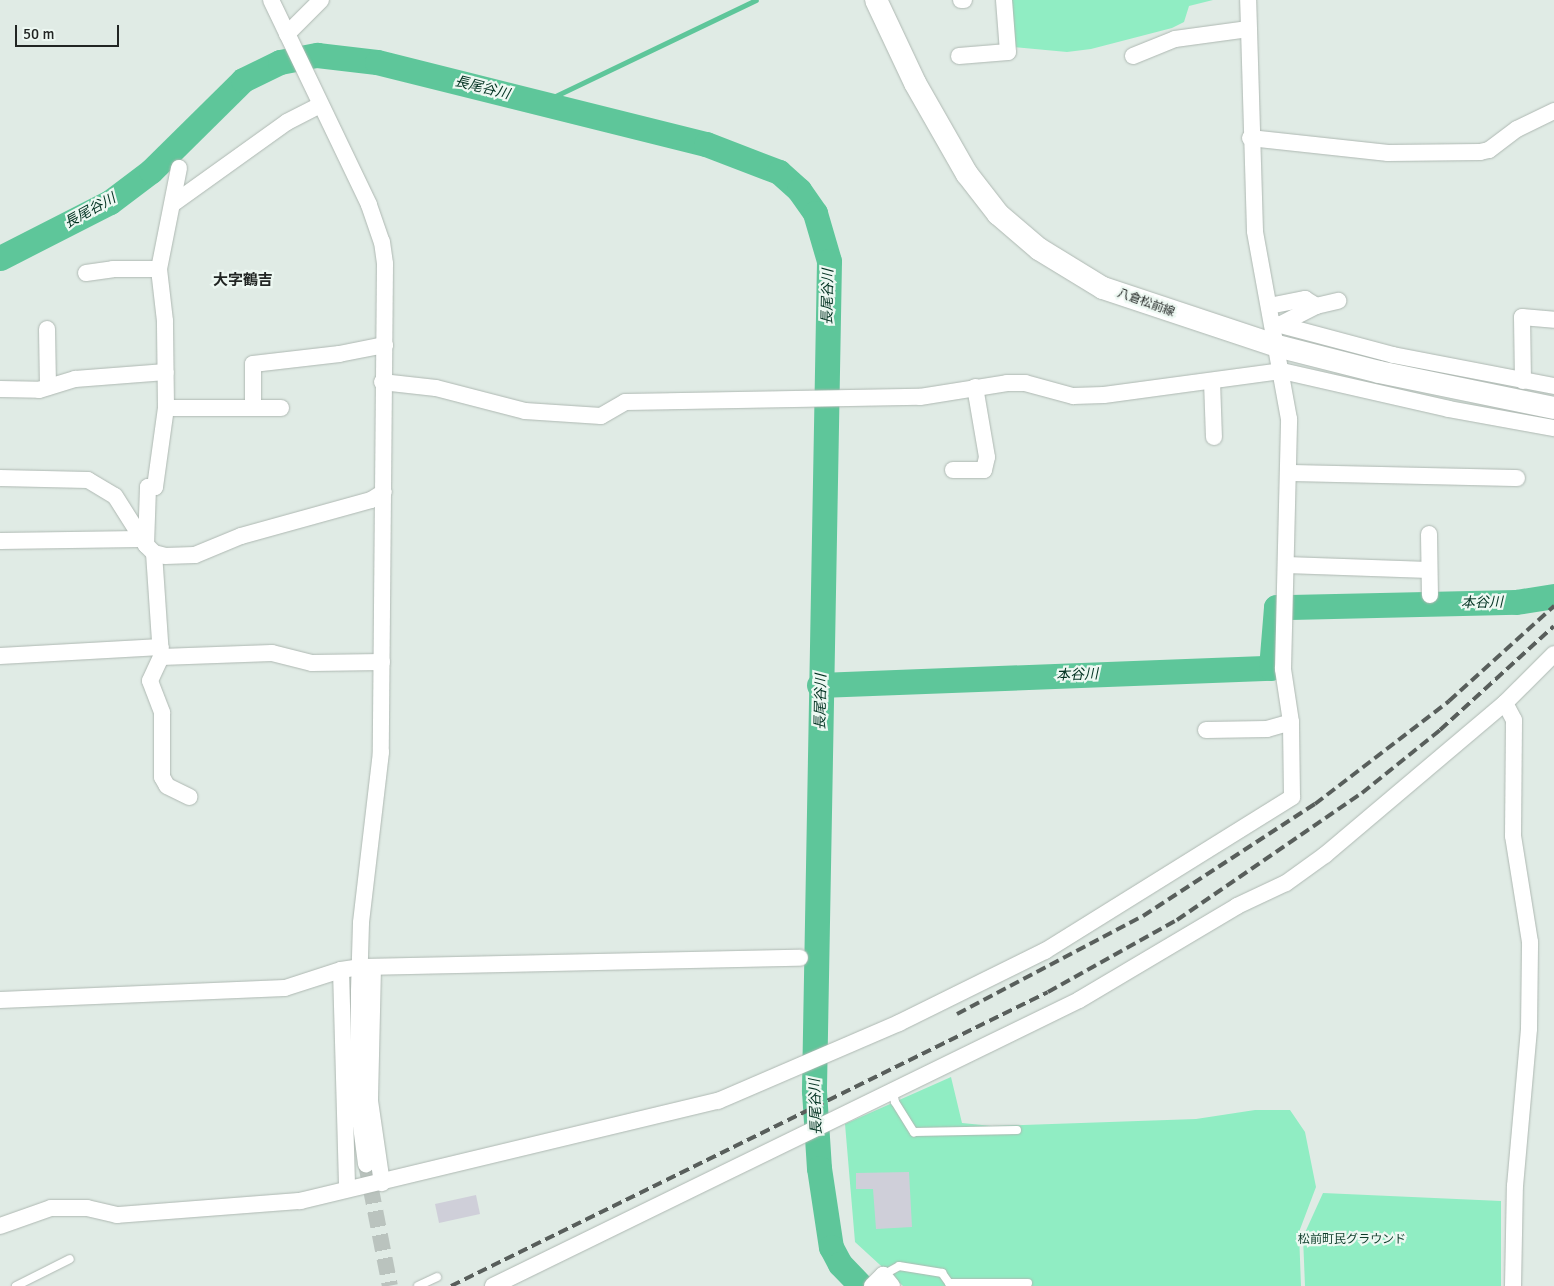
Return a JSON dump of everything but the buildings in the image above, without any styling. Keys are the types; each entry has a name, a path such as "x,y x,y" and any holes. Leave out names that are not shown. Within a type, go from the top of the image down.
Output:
{"main road":[{"name":"八倉松前線","path":"876,0 915,83 967,174 998,214 1039,249 1103,288 1277,332 1388,374 1554,408"}],"street":[{"path":"270,0 369,205 382,242 385,345 382,382 384,492 381,752 361,923 367,967 370,1102 382,1183"},
{"path":"290,40 321,0"},
{"path":"959,56 1008,52 1004,0"},
{"path":"0,1226 51,1208 87,1208 117,1215 158,1214 300,1201 347,1189 382,1183 718,1100 808,1063 967,992 1045,951 1292,797 1291,722 1283,669 1289,418 1277,332 1269,306 1255,231 1250,138 1248,0"},
{"path":"1133,56 1175,39 1248,29"},
{"path":"174,203 287,122 320,105"},
{"path":"1250,138 1388,153 1480,152 1488,150 1517,129 1554,112"},
{"path":"179,168 174,203 159,269 166,372 166,408 155,487 148,487 147,546 161,652 150,681 162,713 162,778 167,786 190,797"},
{"path":"86,273 112,269 159,269"},
{"path":"1269,306 1305,299 1316,306"},
{"path":"1277,332 1316,306 1338,301"},
{"path":"1523,381 1522,317 1554,320"},
{"path":"47,329 48,387"},
{"path":"1277,332 1554,386"},
{"path":"252,407 253,364 339,354 385,345"},
{"path":"382,382 436,388 525,411 601,416 624,402 837,400 920,397 975,387 1025,383 1056,393 1104,395 1282,371 1458,411 1554,428"},
{"path":"0,389 39,390 75,379 166,372"},
{"path":"1212,381 1214,437"},
{"path":"953,470 984,470 987,456 975,387"},
{"path":"166,408 281,408"},
{"path":"1289,473 1517,478"},
{"path":"0,478 88,480 115,496 147,546"},
{"path":"0,541 147,546 195,555 250,533 371,500 384,492"},
{"path":"1429,534 1430,595"},
{"path":"1286,566 1429,570"},
{"path":"0,656 161,652 272,653 312,663 382,662"},
{"path":"493,1286 893,1089 1079,1000 1237,906 1286,883 1325,855 1505,703 1554,654"},
{"path":"1505,703 1514,720 1513,836 1530,942 1529,1029 1515,1186 1513,1286"},
{"path":"1206,730 1267,729 1291,722"},
{"path":"0,1000 285,988 341,970 367,967 800,958"},
{"path":"366,1164 358,1103 367,967"},
{"path":"341,970 347,1189"}],"lane":[{"path":"893,1089 895,1102 914,1132 1017,1130"},
{"path":"16,1286 70,1259"},
{"path":"882,1282 899,1266 942,1273 950,1283 1028,1283"},
{"path":"418,1286 437,1277"}],"green space":[{"path":"1009,0 1213,0 1189,6 1184,22 1172,28 1091,49 1067,52 1013,47"},
{"path":"951,1077 962,1123 992,1126 1196,1119 1255,1110 1290,1110 1305,1132 1316,1187 1299,1232 1301,1286 903,1286 855,1242 845,1124"},
{"name":"松前町民グラウンド","path":"1323,1193 1501,1201 1501,1286 1305,1286 1303,1237"}],"waterway":[{"path":"541,103 756,0"},
{"name":"長尾谷川","path":"0,258 110,202 151,171 243,80 280,62 317,55 377,62 706,144 779,172 799,190 815,213 829,261 814,1091 819,1168 831,1247 840,1264 861,1286"},
{"name":"本谷川","path":"1290,607 1516,602 1554,596"},
{"name":"本谷川","path":"819,685 1271,668 1276,607 1279,607"}],"tunnel":[{"path":"366,1164 390,1286"}],"railway":[{"path":"957,1014 1143,916 1315,804 1449,701 1554,606"},
{"path":"451,1286 1048,992 1177,920 1362,793 1440,730 1554,626"}],"district":[{"name":"大字鶴吉","path":"243,281"}]}
